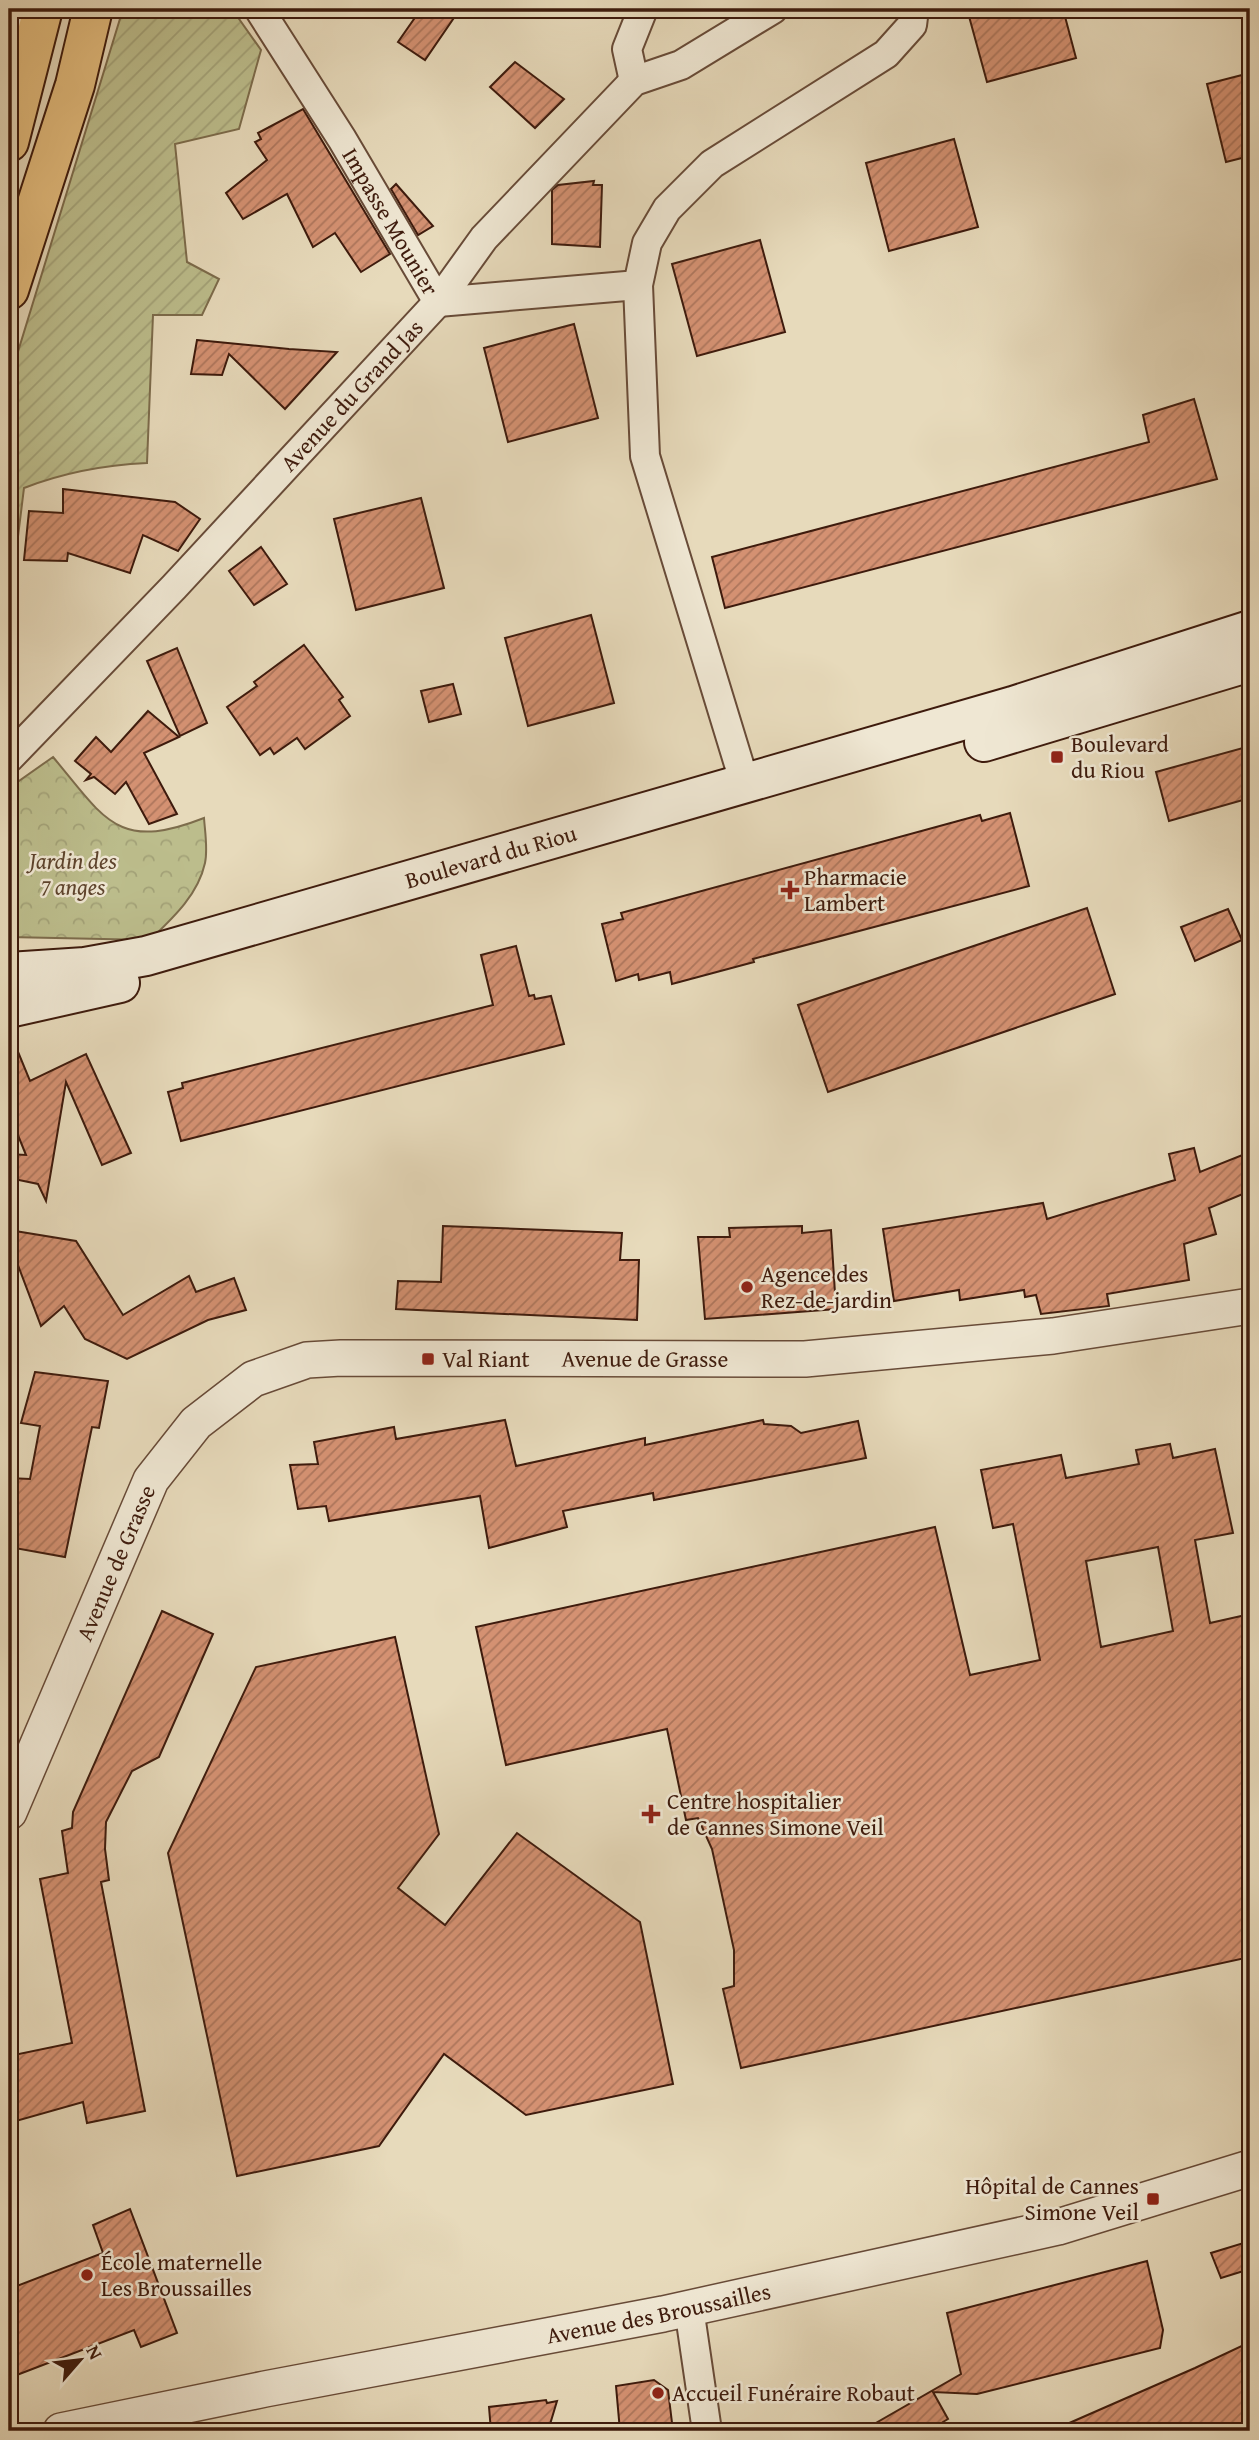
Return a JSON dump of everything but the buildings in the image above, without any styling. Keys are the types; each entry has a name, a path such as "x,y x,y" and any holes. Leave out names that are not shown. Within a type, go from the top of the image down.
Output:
{"highway":[{"path":"9,290 75,85 93,9"},
{"path":"9,142 31,25"}],"main road":[{"name":"Boulevard du Riou","path":"9,972 85,967 145,956 1013,706 1250,630"},
{"name":"Boulevard du Riou","path":"9,1008 140,979 532,873 1092,711 1250,662"}],"street":[{"name":"Impasse Mounier","path":"259,9 342,139 438,302 638,285"},
{"path":"643,9 627,49 634,81 681,65 773,9"},
{"path":"745,784 645,456 638,285 647,243 667,209 712,164 886,54 912,25 914,9"},
{"name":"Avenue du Grand Jas","path":"9,758 174,587 438,302 484,238 634,81"},
{"name":"Avenue de Grasse","path":"9,1812 151,1480 196,1423 253,1379 307,1360 341,1358 805,1359 1053,1336 1250,1306"},
{"name":"Avenue des Broussailles","path":"61,2431 689,2308 1058,2227 1250,2168"},
{"path":"689,2308 706,2431"}],"green space":[{"path":"123,9 232,9 261,50 239,129 175,144 187,262 219,279 202,315 153,315 147,463 85,470 24,488 9,609 9,381"},
{"name":"Jardin des 7 anges","path":"53,757 86,797 115,824 132,830 151,832 175,828 204,818 206,852 202,875 191,896 150,940 9,937 9,788"}],"place":[{"name":"Boulevard du Riou","path":"1057,757"},
{"name":"Pharmacie Lambert","path":"790,890"},
{"name":"Agence des Rez-de-jardin","path":"747,1287"},
{"name":"Val Riant","path":"428,1359"},
{"name":"Centre hospitalier de Cannes Simone Veil","path":"651,1814"},
{"name":"Hôpital de Cannes Simone Veil","path":"1153,2199"},
{"name":"École maternelle Les Broussailles","path":"87,2275"},
{"name":"Accueil Funéraire Robaut","path":"658,2393"}]}
